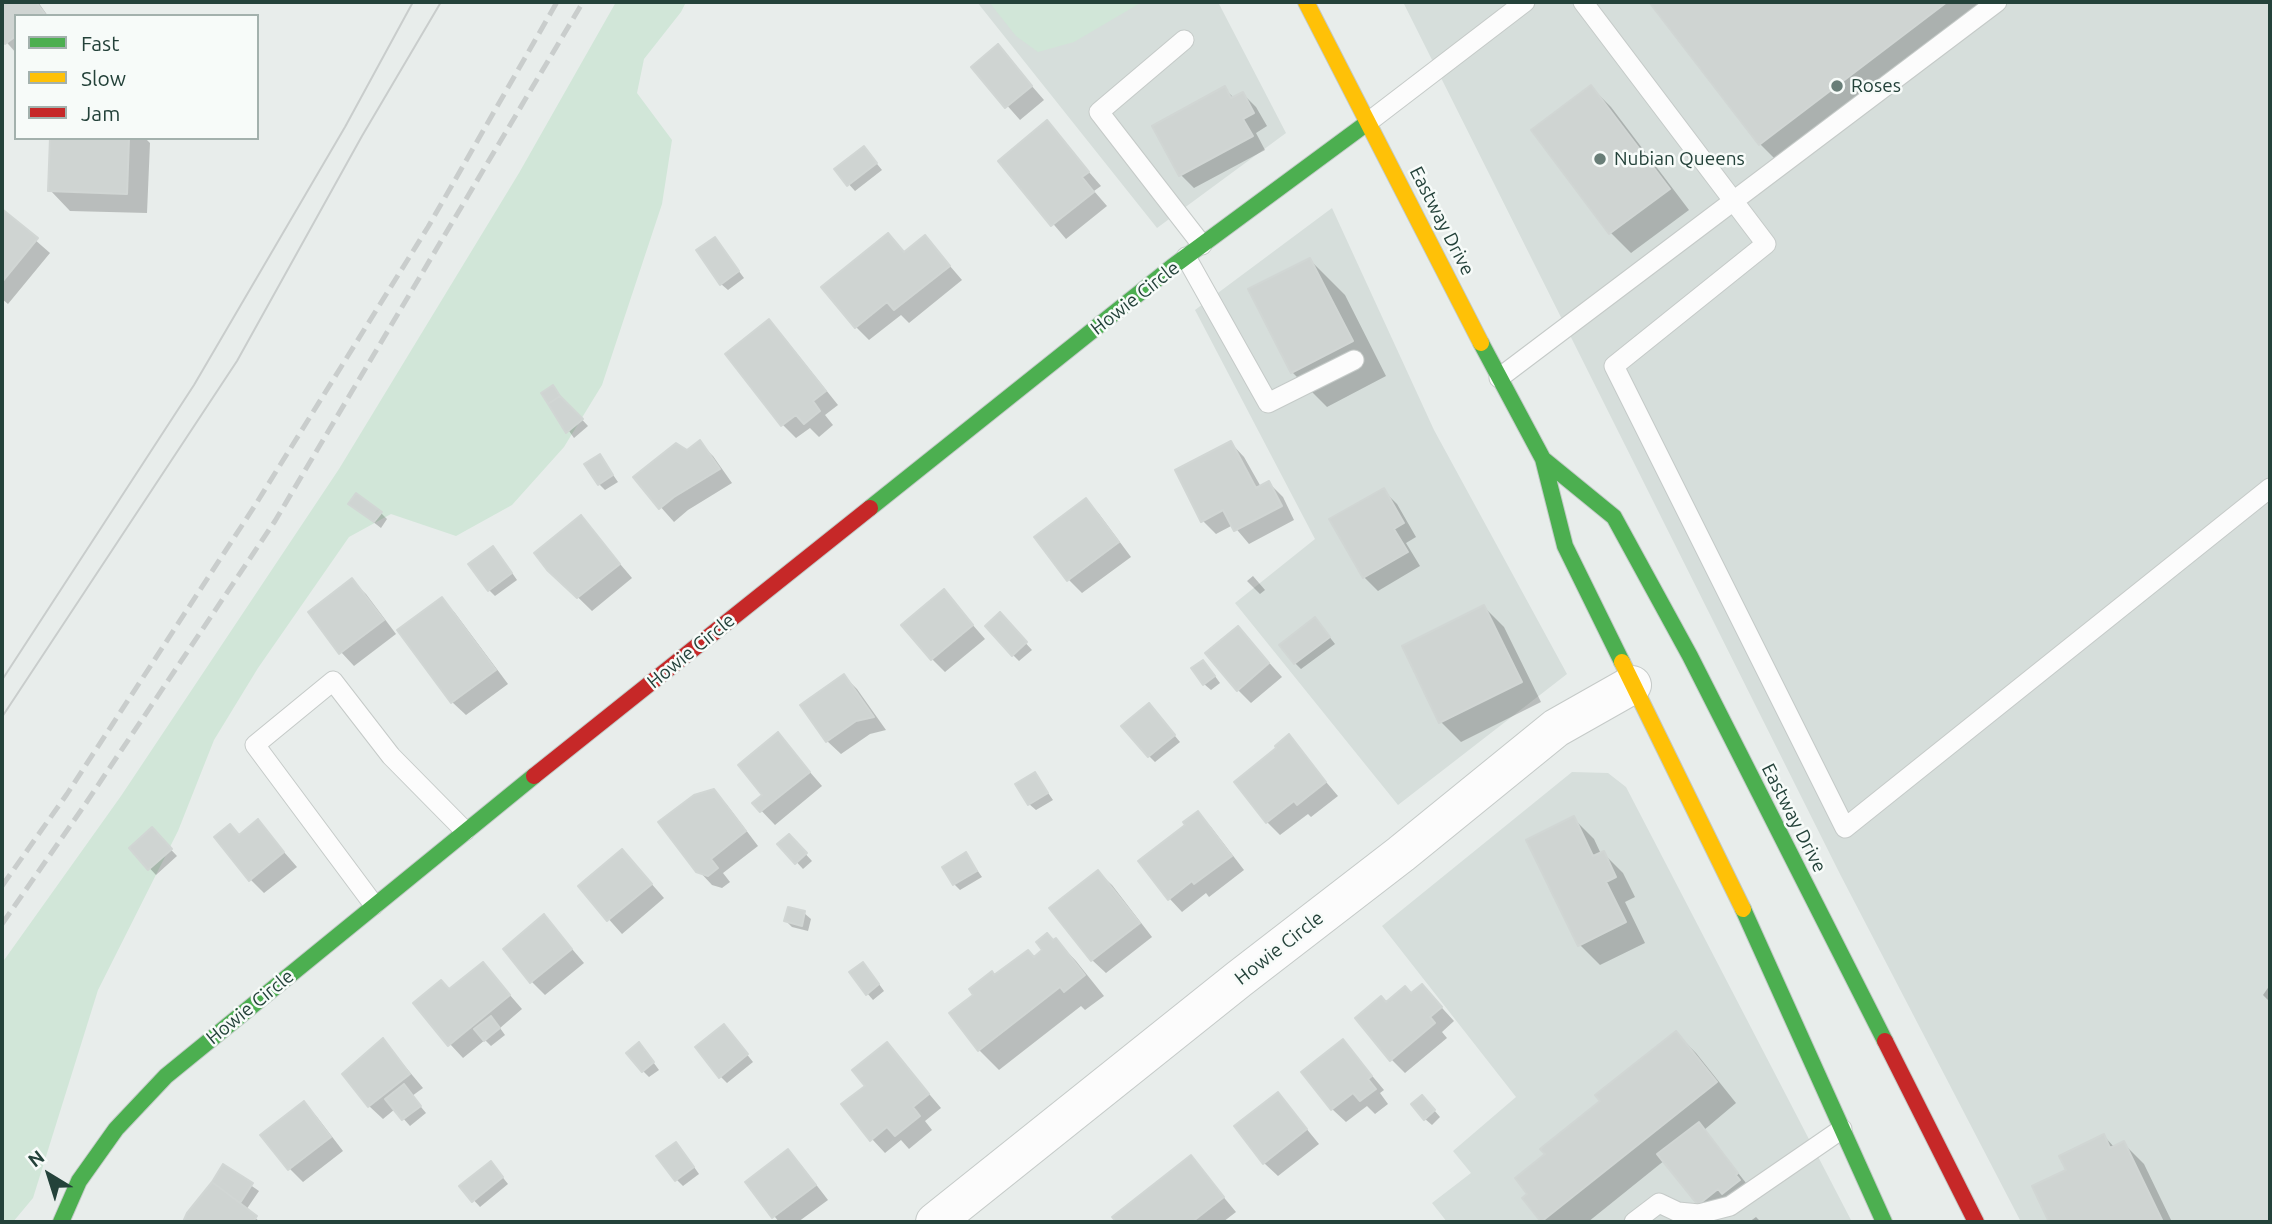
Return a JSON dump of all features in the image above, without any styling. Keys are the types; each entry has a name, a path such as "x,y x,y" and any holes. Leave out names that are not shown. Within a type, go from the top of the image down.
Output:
{"main road":[{"name":"Eastway Drive","path":"1306,2 1543,459 1565,546 1744,910 1884,1222"},
{"name":"Howie Circle","path":"61,1222 79,1181 108,1140 166,1076 465,831 1194,251 1367,123"},
{"name":"Eastway Drive","path":"1543,459 1614,517 1690,656 1976,1222"}],"street":[{"name":"Howie Circle","path":"935,1222 1401,854 1556,728 1632,685"}],"lane":[{"path":"1367,123 1525,2"},
{"path":"1583,2 1766,244 1614,366 1845,828 2270,488"},
{"path":"1499,378 1997,2"},
{"path":"1184,40 1099,112 1194,251 1268,403 1354,360"},
{"path":"374,905 255,745 333,681 391,757 465,831"},
{"path":"1634,1222 1659,1203 1678,1212 1724,1214 1842,1129"}],"shaded area":[{"path":"977,2 1218,2 1286,133 1157,228"},
{"path":"1403,2 2270,2 2270,1222 2021,1222 1841,876"},
{"path":"1332,208 1434,430 1567,674 1398,805 1235,603 1315,539 1195,310"},
{"path":"1572,772 1608,773 1626,787 1852,1222 1447,1222 1432,1203 1471,1173 1453,1151 1516,1097 1382,926"}],"green space":[{"path":"616,2 686,2 644,59 637,93 672,140 662,204 602,385 564,447 512,505 456,536 391,514 349,537 258,668 214,740 178,831 98,990 33,1198 13,1222 2,1222 2,963 121,796 339,469 519,173"},
{"path":"989,2 1142,2 1074,42 1038,52 1016,36"}],"building":[{"path":"2,2 36,2 45,14 14,14 14,37 5,44 2,40"},
{"path":"1649,2 1947,2 1759,145"},
{"path":"998,44 1032,86 1005,108 971,67"},
{"name":"Nubian Queens","path":"1591,85 1670,189 1609,234 1531,130"},
{"path":"1225,86 1231,98 1243,92 1254,113 1243,119 1253,136 1179,176 1152,126"},
{"path":"1047,120 1089,172 1082,177 1094,192 1051,226 998,161"},
{"path":"50,140 129,140 127,194 48,191"},
{"path":"864,146 877,163 847,186 834,169"},
{"path":"2,209 38,238 2,282"},
{"path":"888,233 904,252 925,235 950,266 894,310 887,302 855,328 821,287"},
{"path":"715,237 739,271 720,285 696,250"},
{"path":"1310,258 1353,341 1291,373 1248,289"},
{"path":"769,319 826,391 813,401 820,411 804,424 796,415 781,426 725,354"},
{"path":"553,385 560,396 548,404 541,393"},
{"path":"560,396 583,419 566,433 548,404"},
{"path":"700,440 720,469 659,509 633,477 676,443 687,450"},
{"path":"1231,441 1256,488 1269,481 1282,506 1234,531 1223,510 1201,522 1175,470"},
{"path":"600,454 613,475 598,485 584,464"},
{"path":"1384,488 1404,523 1394,529 1408,552 1363,578 1329,519"},
{"path":"356,493 382,512 374,522 348,504"},
{"path":"1086,498 1119,542 1067,581 1034,537"},
{"path":"581,515 620,564 577,598 547,570 534,553"},
{"path":"493,546 512,573 488,591 468,564"},
{"path":"352,578 384,620 339,654 308,612"},
{"path":"944,589 973,625 931,660 901,625"},
{"path":"442,597 496,670 451,703 397,630"},
{"path":"1484,605 1522,682 1439,723 1402,646"},
{"path":"1000,612 1027,642 1012,656 985,626"},
{"path":"1315,617 1330,637 1294,664 1279,645"},
{"path":"1238,626 1269,663 1237,691 1205,653"},
{"path":"1203,660 1215,676 1203,685 1191,668"},
{"path":"844,674 874,717 856,721 826,742 800,705"},
{"path":"1149,703 1175,735 1148,757 1121,726"},
{"path":"778,732 810,772 760,812 752,803 762,795 738,765"},
{"path":"1289,734 1326,782 1297,805 1294,801 1266,823 1234,782"},
{"path":"1035,772 1048,793 1028,805 1015,784"},
{"path":"714,789 746,831 711,859 718,868 708,876 696,872 658,822 694,795"},
{"path":"1198,811 1232,856 1168,900 1138,861 1185,825 1183,822"},
{"path":"1574,816 1593,856 1604,851 1616,877 1606,882 1626,922 1578,946 1526,840"},
{"path":"258,819 284,852 249,881 214,837 230,824 239,835"},
{"path":"152,827 172,849 148,870 129,848"},
{"path":"789,834 807,853 795,864 777,844"},
{"path":"622,849 652,884 607,921 578,886"},
{"path":"966,852 977,871 953,885 942,867"},
{"path":"1098,870 1140,923 1091,961 1049,908"},
{"path":"788,907 805,911 802,926 784,921"},
{"path":"544,914 572,949 530,983 503,949"},
{"path":"1047,933 1053,940 1056,938 1085,975 1064,992 1060,987 978,1051 949,1013 973,995 969,989 992,971 994,975 1028,950 1034,957 1042,950 1036,942"},
{"path":"483,962 510,995 448,1046 413,1003 441,980 449,989"},
{"path":"863,962 879,984 866,995 849,972"},
{"path":"1422,984 1442,1007 1430,1017 1435,1023 1390,1061 1355,1018 1381,996 1386,1002 1405,986 1411,993"},
{"path":"491,1016 500,1028 484,1041 474,1029"},
{"path":"724,1024 748,1054 719,1078 695,1047"},
{"path":"1676,1031 1717,1082 1541,1222 1522,1198 1527,1194 1515,1178 1545,1154 1540,1149 1600,1101 1595,1095"},
{"path":"383,1038 410,1074 368,1107 342,1074"},
{"path":"1343,1039 1372,1076 1368,1079 1376,1089 1360,1101 1353,1093 1331,1110 1301,1072"},
{"path":"639,1042 654,1062 642,1072 626,1053"},
{"path":"887,1042 929,1094 913,1107 920,1116 895,1136 887,1127 870,1141 841,1104 865,1086 852,1070"},
{"path":"404,1084 421,1106 402,1120 385,1099"},
{"path":"1278,1092 1307,1129 1263,1164 1234,1126"},
{"path":"1422,1095 1435,1110 1424,1120 1411,1104"},
{"path":"304,1101 331,1137 288,1170 260,1135"},
{"path":"1699,1122 1738,1173 1736,1175 1740,1180 1722,1194 1718,1189 1698,1205 1657,1154"},
{"path":"2104,1134 2110,1148 2124,1141 2163,1222 2049,1222 2032,1186 2066,1170 2059,1156"},
{"path":"676,1142 694,1167 675,1181 656,1156"},
{"path":"788,1149 816,1185 772,1218 745,1182"},
{"path":"1191,1155 1224,1197 1192,1222 1116,1222 1112,1217"},
{"path":"491,1161 503,1177 472,1202 459,1186"},
{"path":"223,1164 253,1183 240,1203 212,1182"},
{"path":"212,1182 257,1216 253,1222 183,1222"}],"tram line":[{"path":"2,680 194,385 345,127 413,2"},
{"path":"2,717 237,361 362,136 441,2"}],"railway":[{"path":"2,886 67,794 254,507 428,227 557,2"},
{"path":"2,924 275,521 583,2"}],"traffic: fast":[{"path":"870,508 1172,267 1367,123"},
{"path":"1481,343 1543,459 1565,546 1622,662"},
{"path":"1543,459 1614,517 1690,656 1885,1041"},
{"path":"61,1222 79,1181 116,1129 166,1076 534,776"},
{"path":"1743,909 1884,1222"}],"traffic: slow":[{"path":"1306,2 1481,343"},
{"path":"1622,662 1743,909"}],"traffic: jam":[{"path":"534,776 870,508"},
{"path":"1885,1041 1976,1222"}],"place":[{"name":"Roses","path":"1837,86"},
{"name":"Nubian Queens","path":"1600,159"}]}
